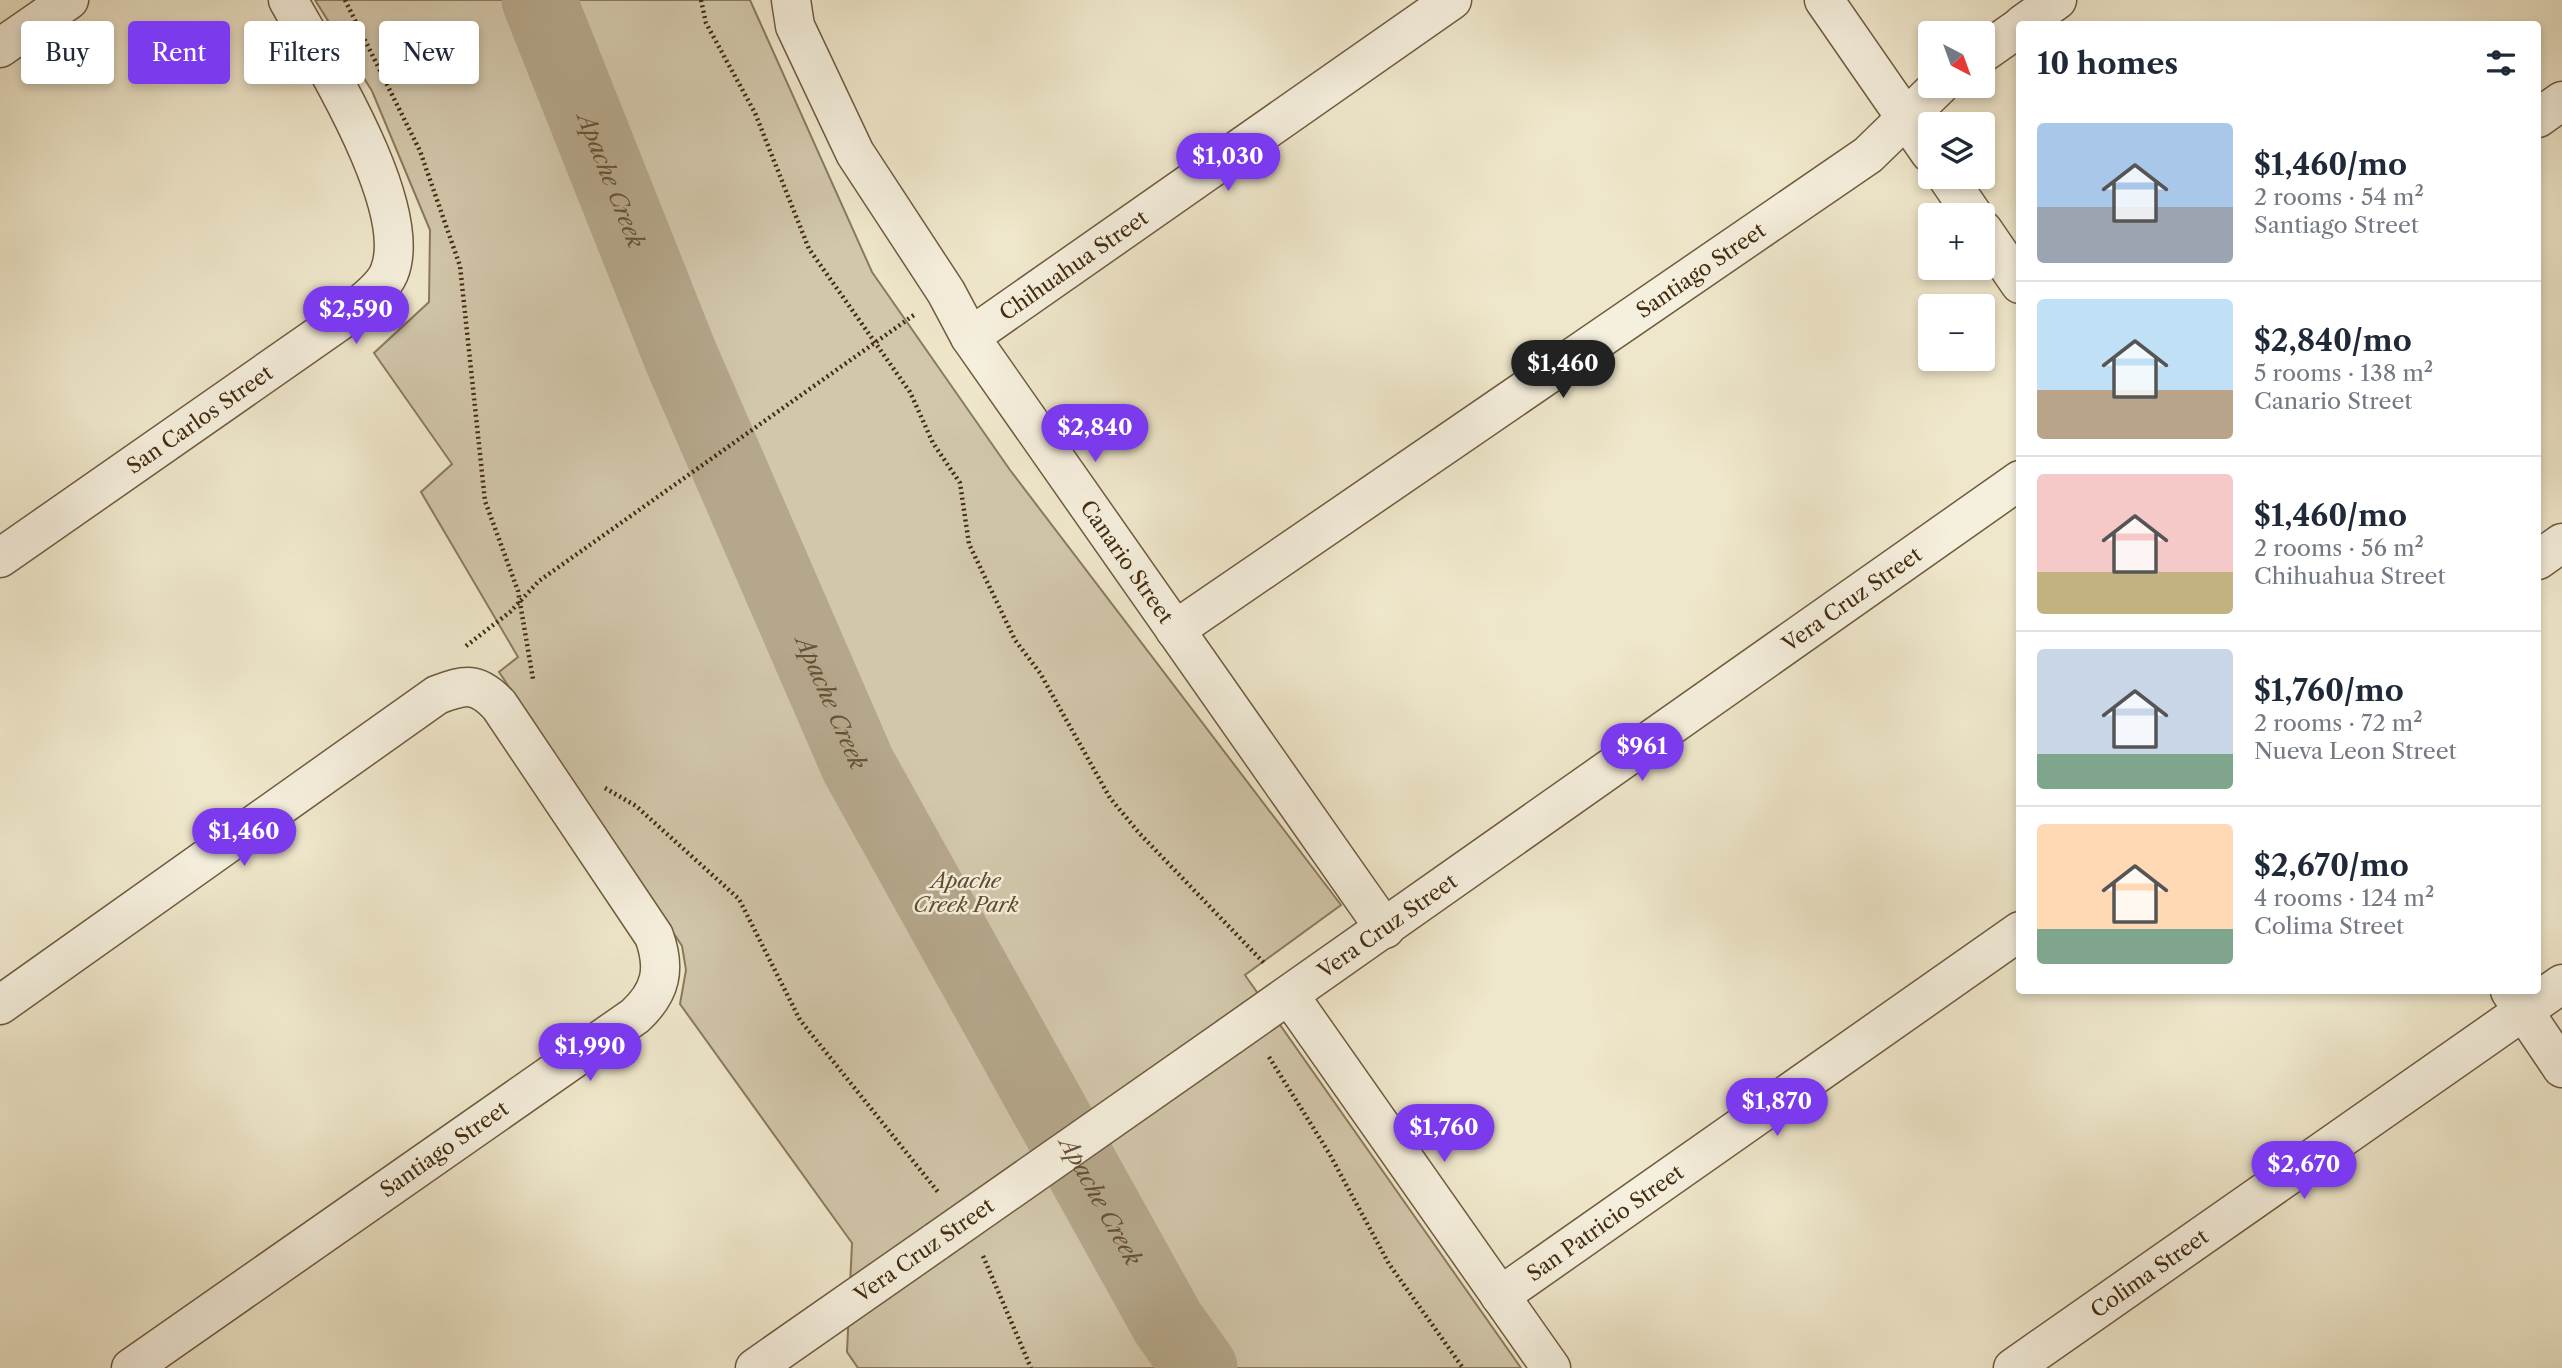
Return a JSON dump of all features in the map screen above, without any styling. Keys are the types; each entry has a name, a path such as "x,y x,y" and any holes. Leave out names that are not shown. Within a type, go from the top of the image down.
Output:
{"street":[{"path":"0,48 69,0"},
{"name":"San Carlos Street","path":"0,558 344,318 389,275 394,251 394,223 383,180 288,0"},
{"name":"Chihuahua Street","path":"970,337 1452,0"},
{"path":"1824,0 1918,135"},
{"path":"2028,21 2057,0"},
{"name":"Canario Street","path":"791,1 795,26 855,153 946,292 970,337 1385,929"},
{"path":"1995,44 2016,30"},
{"name":"Santiago Street","path":"1175,630 1868,155 1926,98"},
{"path":"2541,116 2562,101"},
{"path":"1995,248 2016,278"},
{"name":"Vera Cruz Street","path":"755,1368 1385,929 2016,483"},
{"path":"2541,558 2562,543"},
{"path":"0,1005 455,691"},
{"name":"Santiago Street","path":"131,1368 623,1024 650,1002 659,980 662,958 654,936 499,705 486,692 455,691"},
{"name":"San Patricio Street","path":"1500,1296 2016,934"},
{"name":"Colima Street","path":"2541,992 2562,984"},
{"name":"Colima Street","path":"2013,1368 2517,1001 2536,994"},
{"path":"1289,995 1551,1368"},
{"path":"2517,1001 2562,1068"}],"path":[{"path":"345,0 420,151 460,266 485,501 520,600 534,682"},
{"path":"701,0 706,23 755,113 809,249 910,392 933,443 960,483 970,544 998,609 1040,673 1111,798 1140,834 1257,955 1289,995"},
{"path":"455,691 447,662 510,612 539,581 946,292"},
{"path":"602,786 636,806 739,899 800,1020 942,1198"},
{"path":"1239,1030 1329,1153 1389,1264 1463,1368"},
{"path":"982,1253 1031,1368"}],"green space":[{"name":"Apache Creek Park","path":"315,0 750,0 872,272 1010,470 1341,905 1245,975 1521,1368 858,1368 847,1352 852,1243 680,1004 686,970 682,946 499,672 518,657 421,492 452,464 374,353 429,302 430,230 365,80 365,21 328,21"}],"waterway":[{"name":"Apache Creek","path":"539,0 681,357 858,765 1168,1323 1200,1368"}]}
